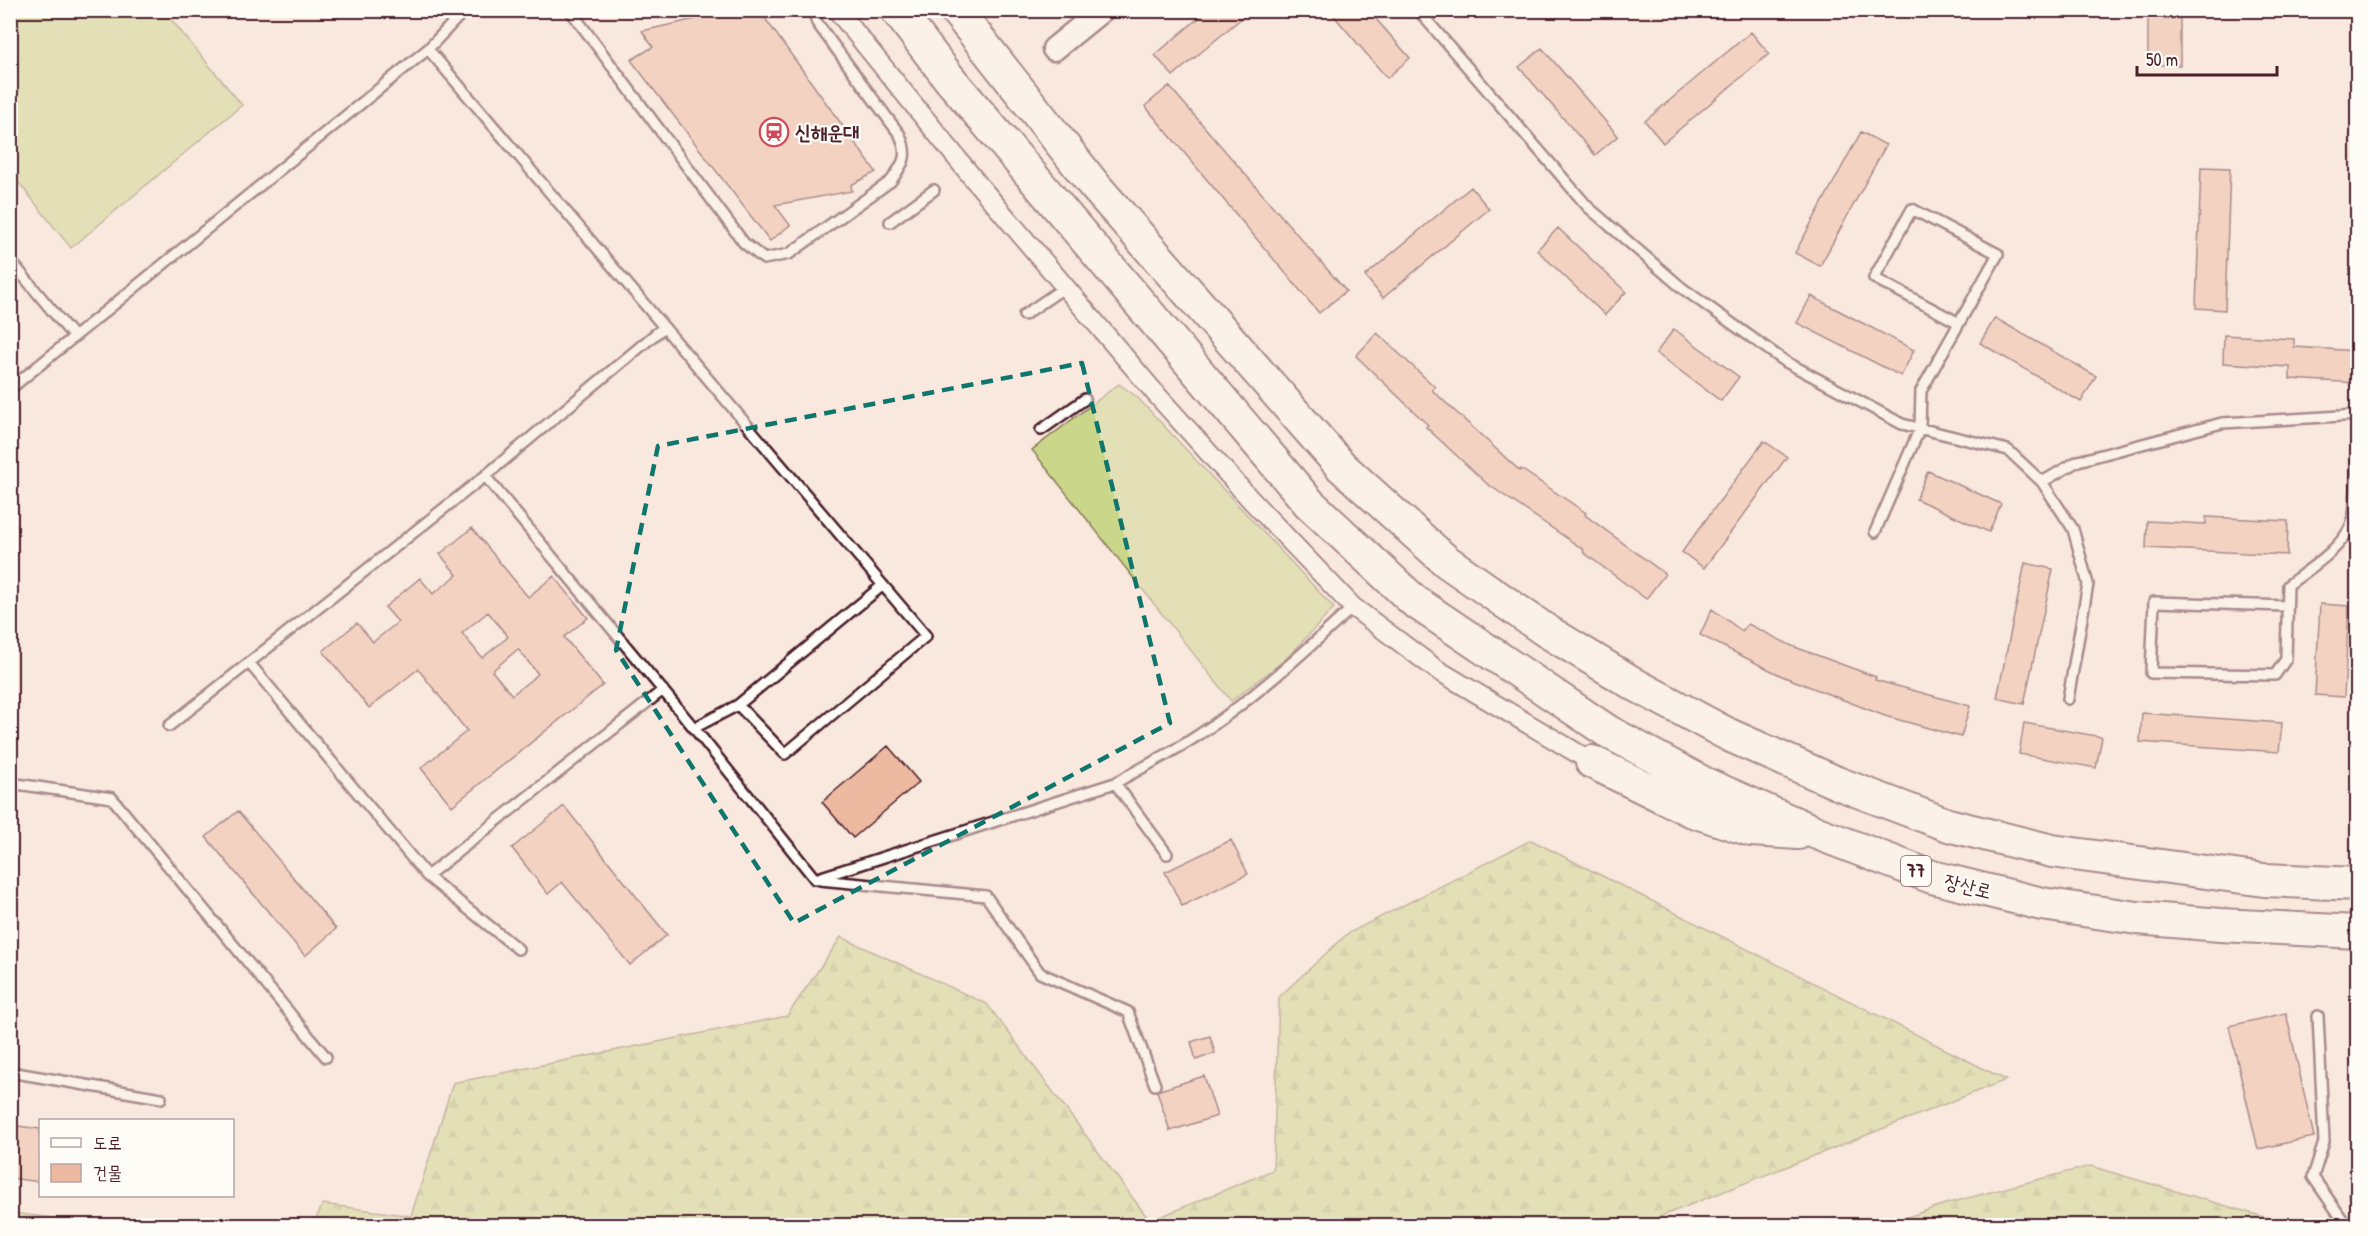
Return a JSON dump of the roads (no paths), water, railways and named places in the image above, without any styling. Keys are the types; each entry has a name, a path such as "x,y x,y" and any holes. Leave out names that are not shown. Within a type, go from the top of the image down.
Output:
{"highway":[{"name":"장산로","path":"897,10 949,78 1309,503 1414,601 1516,672 1607,731 1686,774 1817,833 1932,877 2042,904 2137,918 2358,932"},
{"path":"956,10 1094,185 1342,467 1446,561 1545,630 1634,684 1729,735 1837,783 1948,825 2052,851 2264,880 2358,884"},
{"path":"1592,762 1690,810 1751,830 1817,833"},
{"path":"2304,946 2358,949"}],"street":[{"path":"837,10 977,183 1065,287 1251,500 1353,607 1436,669 1592,762"},
{"path":"1054,49 1102,10"}],"lane":[{"path":"10,389 428,49 465,10"},
{"path":"570,10 744,243 764,259 789,254 891,181 903,165 906,149 900,135 817,23 813,10"},
{"path":"1418,10 1588,207 1682,288 1786,362 1902,424 2008,450 2042,482 2073,529 2088,584 2068,699"},
{"path":"428,49 926,636 785,754 738,705"},
{"path":"890,222 934,190"},
{"path":"1875,532 1920,428 1921,391 1998,254 1912,209 1874,278 1959,323"},
{"path":"11,262 74,337"},
{"path":"1024,315 1065,287"},
{"path":"169,726 485,476 664,327"},
{"path":"1041,430 1085,399"},
{"path":"2042,482 2078,461 2222,423 2358,415"},
{"path":"2287,606 2154,602 2151,673 2275,675 2286,659 2288,585 2320,561 2343,537 2352,522 2358,448"},
{"path":"485,476 663,690 815,879 986,896 1040,973 1128,1012 1155,1086"},
{"path":"694,728 738,705 883,585"},
{"path":"815,879 1115,783 1188,742 1244,702 1296,660 1353,607"},
{"path":"250,664 426,876 518,948"},
{"path":"426,876 663,690"},
{"path":"10,783 112,798 326,1057"},
{"path":"1115,783 1167,854"},
{"path":"2318,1016 2324,1142 2313,1177 2347,1226"},
{"path":"10,1072 160,1098"}],"place":[{"name":"신해운대","path":"774,132"}]}
